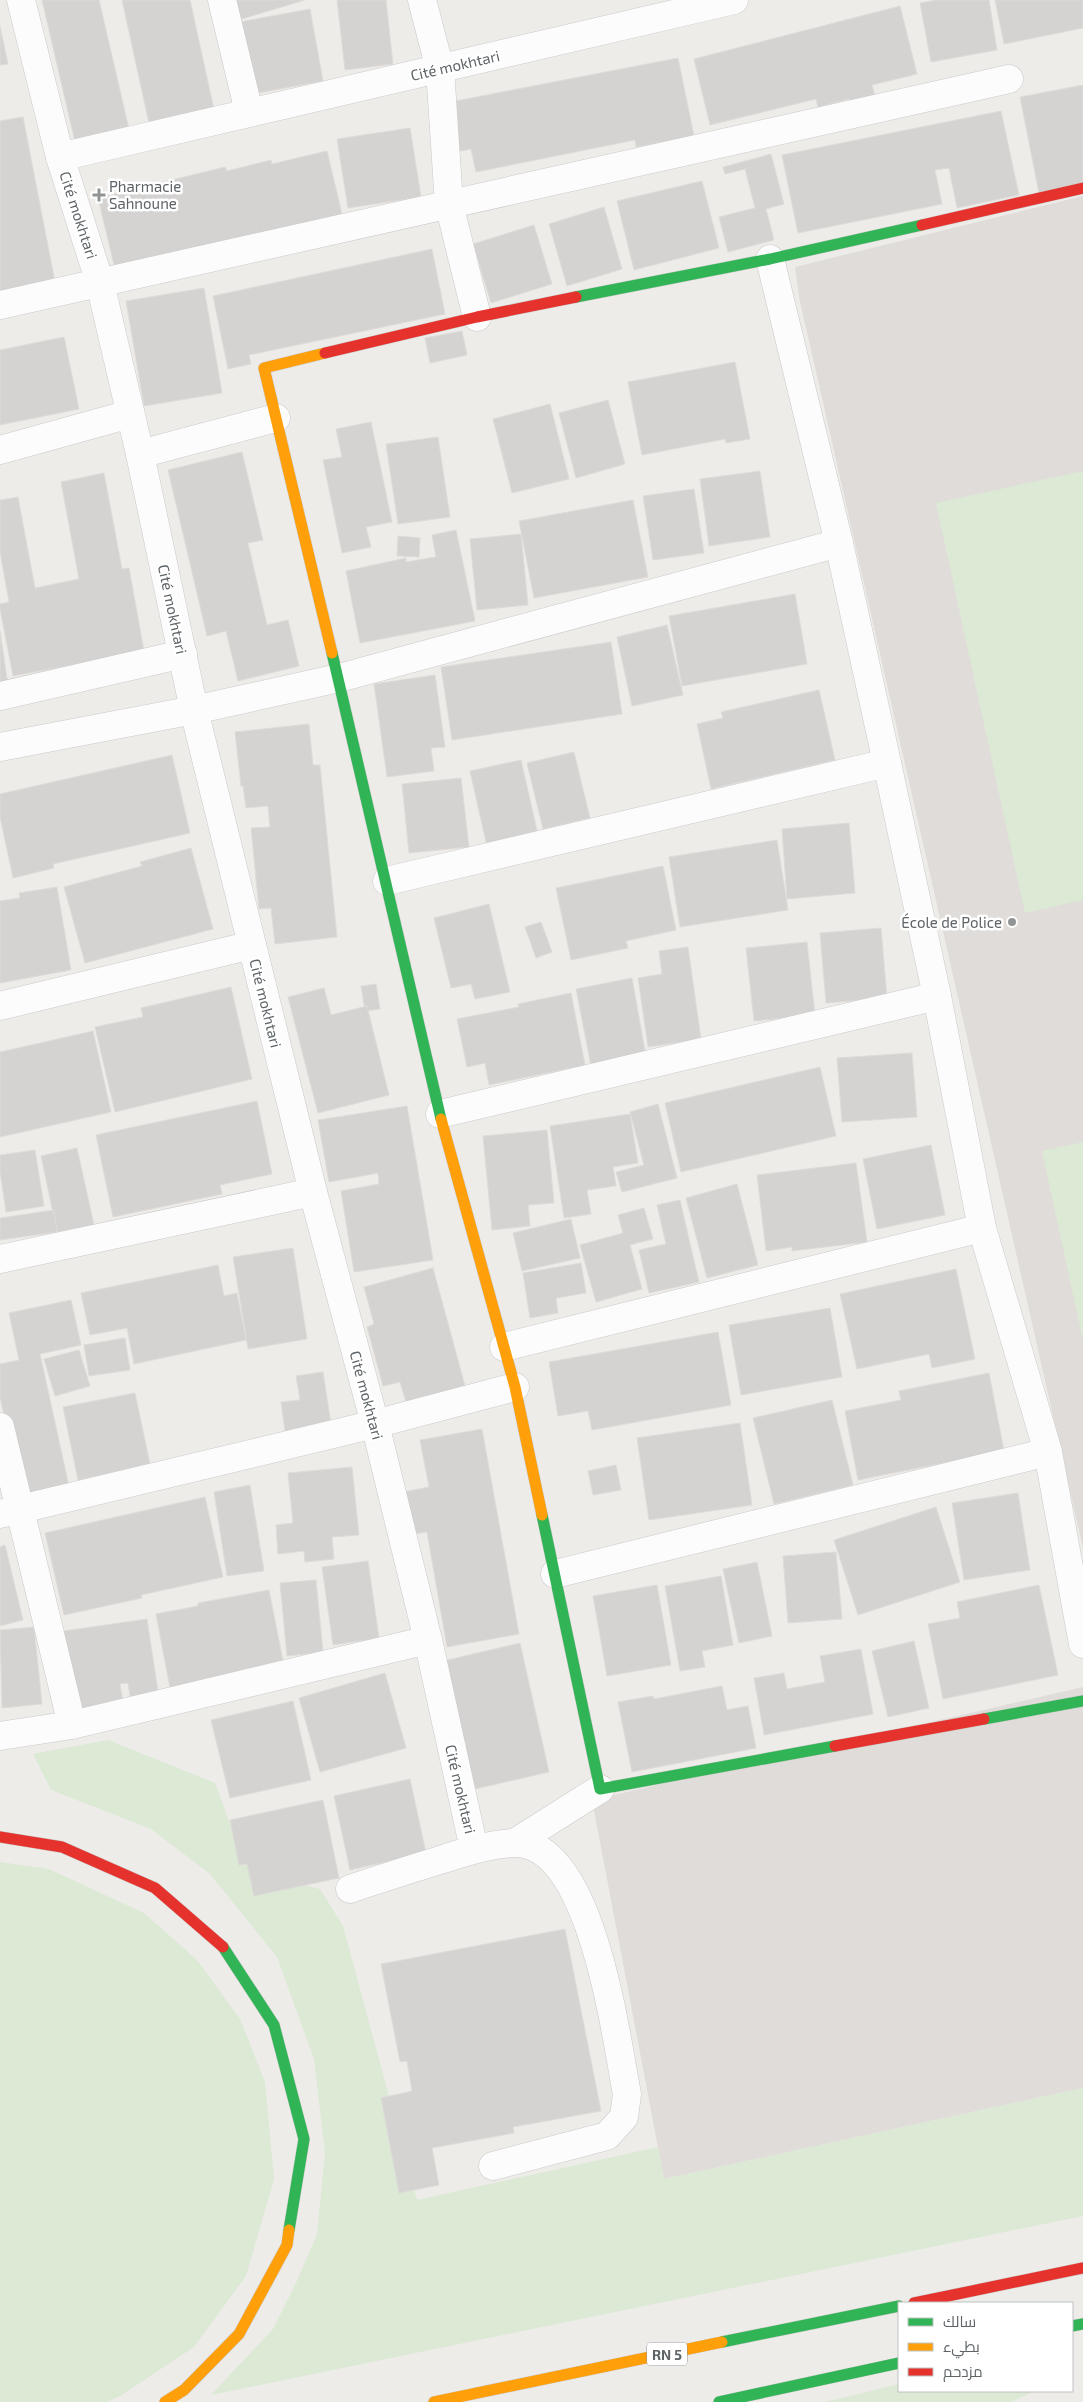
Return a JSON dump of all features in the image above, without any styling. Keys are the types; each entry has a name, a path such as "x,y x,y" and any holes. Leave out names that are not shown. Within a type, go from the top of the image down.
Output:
{"main road":[{"path":"1083,188 770,259 477,317 264,368 387,881 440,1114 515,1387 600,1789 1083,1701"},
{"path":"0,1837 62,1847 155,1888 224,1948 274,2026 304,2139 288,2245 240,2334 184,2390 165,2402"},
{"path":"919,2302 1083,2268"},
{"name":"RN 5","path":"434,2402 898,2306"},
{"path":"719,2402 898,2363"}],"street":[{"name":"Cité mokhtari","path":"21,0 60,157 100,283 140,454 194,710 313,1192 375,1424 428,1640 474,1849"},
{"path":"222,0 249,112"},
{"path":"422,0 440,69 448,204 477,317"},
{"name":"Cité mokhtari","path":"60,157 734,0"},
{"path":"0,305 1009,79"},
{"path":"770,259 839,544 938,996 982,1228 1048,1452 1083,1644"},
{"path":"0,450 130,414"},
{"path":"140,454 276,418"},
{"path":"0,747 194,710 339,678 839,544"},
{"path":"0,696 183,654"},
{"path":"387,881 887,763"},
{"path":"0,1006 252,945"},
{"path":"440,1114 938,996"},
{"path":"0,1258 313,1192"},
{"path":"504,1347 982,1228"},
{"path":"10,1511 375,1424 515,1387"},
{"path":"0,1427 10,1511 72,1725"},
{"path":"555,1574 1048,1452"},
{"path":"0,1736 72,1725 428,1640"},
{"path":"350,1889 474,1849 516,1842 600,1789"},
{"path":"494,2166 607,2136 624,2117 627,2094 597,1945 580,1903 562,1872 540,1848 516,1842"}],"shaded area":[{"name":"École de Police","path":"1083,196 1083,1548 799,297 795,267"},
{"path":"1083,1687 1083,2088 664,2179 592,1800"}],"green space":[{"path":"1083,471 1083,900 1025,913 936,503"},
{"path":"1083,1142 1083,1341 1042,1151"},
{"path":"108,1740 215,1783 242,1856 281,1880 320,1889 343,1926 417,2200 658,2147 664,2179 1083,2088 1083,2216 211,2395 273,2329 296,2283 317,2234 325,2153 314,2059 277,1957 210,1874 151,1829 51,1790 33,1754"},
{"path":"0,1862 49,1869 144,1913 197,1960 240,2019 265,2082 274,2179 246,2276 194,2347 120,2396 107,2402 0,2402"},
{"path":"898,2384 898,2392 1033,2392 1011,2402 825,2402"}],"building":[{"path":"42,0 99,0 129,129 75,142"},
{"path":"122,0 190,0 215,114 150,128"},
{"path":"226,0 305,0 232,22"},
{"path":"337,0 386,0 393,64 345,70"},
{"path":"936,0 989,0 997,50 931,62 920,3"},
{"path":"995,0 1083,0 1083,28 1004,44"},
{"path":"900,6 917,74 872,85 876,100 851,106 849,99 818,107 816,99 710,125 694,59"},
{"path":"310,9 323,81 252,94 239,22"},
{"path":"0,26 8,64 0,65"},
{"path":"678,58 694,136 636,147 635,140 476,172 471,149 455,152 445,103"},
{"path":"1083,85 1083,184 1039,193 1020,97"},
{"path":"1001,111 1019,195 957,208 949,168 935,170 942,204 798,233 782,155"},
{"path":"23,117 55,282 0,292 0,121"},
{"path":"410,128 421,197 348,208 337,139"},
{"path":"327,151 342,214 115,269 98,198 225,167 227,171 271,160 272,164"},
{"path":"771,154 784,204 766,209 774,240 728,252 719,217 755,208 745,169 725,174 723,167"},
{"path":"702,181 719,248 634,270 617,201"},
{"path":"604,207 622,269 567,286 549,224"},
{"path":"534,225 552,284 491,303 473,244"},
{"path":"432,249 445,314 249,355 251,364 228,369 213,296"},
{"path":"204,288 222,393 144,406 126,301"},
{"path":"462,331 467,355 430,363 425,338"},
{"path":"64,337 79,409 0,425 0,350"},
{"path":"735,362 750,439 726,443 725,439 642,455 628,382"},
{"path":"608,400 625,464 576,478 559,413"},
{"path":"550,404 569,479 512,493 493,419"},
{"path":"371,422 392,522 366,527 371,547 342,553 323,460 342,457 336,429"},
{"path":"438,437 450,517 398,524 386,444"},
{"path":"242,452 263,540 248,543 267,625 288,620 299,666 238,681 226,631 207,636 168,470"},
{"path":"760,471 770,537 709,546 700,479"},
{"path":"104,473 122,569 129,568 144,651 13,676 0,609 0,604 9,602 0,552 0,500 18,497 35,588 79,579 61,482"},
{"path":"694,489 704,553 653,560 643,496"},
{"path":"633,500 648,577 534,598 519,521"},
{"path":"456,530 475,621 360,643 346,571 406,558 406,562 436,557 432,535"},
{"path":"521,534 528,605 477,610 470,539"},
{"path":"398,536 420,538 419,557 397,556"},
{"path":"795,594 807,664 682,686 669,616"},
{"path":"667,625 683,695 632,706 617,637"},
{"path":"0,631 8,685 0,687"},
{"path":"611,642 622,714 452,740 441,667"},
{"path":"435,675 445,747 431,748 434,771 387,777 374,684"},
{"path":"819,690 835,760 711,789 697,724 723,718 721,712"},
{"path":"309,724 313,765 320,765 337,937 275,944 271,908 259,909 251,828 270,827 268,806 246,808 243,786 241,786 235,732"},
{"path":"574,752 590,818 543,829 527,763"},
{"path":"172,755 190,833 53,864 54,868 13,878 0,817 0,794"},
{"path":"521,760 539,839 488,851 470,771"},
{"path":"461,778 469,847 409,853 402,784"},
{"path":"849,823 855,893 787,899 782,829"},
{"path":"777,840 788,910 680,927 669,857"},
{"path":"191,848 213,929 85,963 64,887 142,866 140,862"},
{"path":"663,866 676,930 626,941 628,948 571,960 556,888"},
{"path":"57,887 71,970 0,983 0,901 20,898 19,893"},
{"path":"489,904 510,992 475,999 471,984 451,988 434,918"},
{"path":"541,922 552,952 536,958 525,927"},
{"path":"881,928 887,998 826,1003 820,933"},
{"path":"807,942 815,1015 754,1021 746,948"},
{"path":"688,947 701,1039 648,1047 638,978 662,974 659,951"},
{"path":"632,978 646,1056 591,1066 576,989"},
{"path":"376,984 380,1009 365,1011 361,986"},
{"path":"231,987 252,1079 115,1112 95,1027 143,1017 141,1008"},
{"path":"324,988 331,1015 367,1006 389,1095 318,1113 288,997"},
{"path":"571,993 585,1065 489,1085 485,1063 467,1067 457,1019 519,1007 518,1004"},
{"path":"93,1031 111,1112 0,1137 0,1052"},
{"path":"912,1053 917,1117 842,1122 837,1058"},
{"path":"820,1067 836,1136 681,1172 665,1103"},
{"path":"257,1101 272,1174 220,1185 222,1194 113,1217 96,1135"},
{"path":"658,1104 677,1178 622,1192 616,1172 644,1165 630,1112"},
{"path":"407,1106 433,1260 354,1272 341,1191 379,1184 378,1173 329,1182 318,1120"},
{"path":"630,1114 638,1163 613,1167 616,1186 587,1190 591,1214 564,1218 550,1126"},
{"path":"547,1130 554,1203 528,1205 530,1226 492,1230 483,1136"},
{"path":"931,1145 945,1215 877,1229 863,1159"},
{"path":"77,1148 94,1225 57,1232 41,1156"},
{"path":"35,1150 44,1206 6,1212 0,1172 0,1155"},
{"path":"856,1163 867,1242 792,1251 792,1247 766,1251 757,1175"},
{"path":"737,1184 758,1265 707,1278 686,1198"},
{"path":"680,1200 699,1282 649,1293 639,1250 666,1244 657,1205"},
{"path":"644,1208 653,1239 630,1245 642,1289 596,1302 580,1245 623,1233 618,1215"},
{"path":"54,1210 57,1232 0,1240 0,1218"},
{"path":"571,1219 580,1258 522,1271 513,1233"},
{"path":"293,1248 307,1339 248,1349 233,1257"},
{"path":"581,1263 586,1293 556,1298 558,1313 530,1318 523,1273"},
{"path":"218,1265 224,1296 237,1293 246,1340 134,1364 127,1328 90,1335 81,1293"},
{"path":"433,1268 465,1386 406,1402 400,1382 383,1386 367,1327 374,1324 364,1287"},
{"path":"956,1269 975,1359 932,1368 929,1354 857,1369 840,1294"},
{"path":"71,1300 81,1345 40,1354 70,1491 23,1501 0,1397 0,1364 19,1360 9,1313"},
{"path":"830,1308 842,1377 741,1395 729,1325"},
{"path":"718,1332 731,1405 592,1430 588,1411 558,1416 549,1362"},
{"path":"125,1338 130,1370 89,1376 84,1345"},
{"path":"79,1350 90,1386 55,1396 44,1359"},
{"path":"323,1372 331,1424 285,1431 281,1402 300,1400 296,1376"},
{"path":"989,1373 1004,1451 858,1480 845,1411 901,1400 899,1391"},
{"path":"135,1393 150,1464 78,1480 63,1407"},
{"path":"832,1400 853,1485 774,1504 753,1418"},
{"path":"740,1423 752,1505 649,1520 637,1438"},
{"path":"482,1429 519,1634 447,1647 427,1532 406,1535 398,1493 429,1487 420,1440"},
{"path":"616,1465 621,1490 593,1495 588,1471"},
{"path":"352,1467 359,1535 332,1537 334,1559 305,1562 304,1551 278,1554 276,1525 293,1523 288,1473"},
{"path":"250,1485 264,1571 227,1576 214,1492"},
{"path":"1018,1493 1030,1570 964,1580 952,1503"},
{"path":"205,1497 223,1577 141,1595 142,1598 64,1615 45,1533"},
{"path":"936,1507 960,1582 858,1615 834,1540"},
{"path":"5,1545 23,1620 0,1626 0,1547"},
{"path":"836,1552 842,1619 788,1623 783,1556"},
{"path":"368,1561 379,1638 333,1645 322,1567"},
{"path":"757,1562 772,1636 739,1643 723,1569"},
{"path":"721,1576 733,1645 702,1651 705,1667 680,1671 665,1586"},
{"path":"316,1580 323,1652 287,1656 280,1583"},
{"path":"657,1585 671,1665 607,1676 593,1596"},
{"path":"1039,1585 1058,1675 943,1699 928,1624 960,1618 957,1602"},
{"path":"269,1590 284,1666 170,1688 156,1614 198,1606 198,1603"},
{"path":"147,1619 159,1698 131,1702 128,1683 120,1684 124,1707 77,1714 64,1631"},
{"path":"34,1627 42,1704 2,1708 0,1630"},
{"path":"914,1641 929,1708 888,1717 872,1651"},
{"path":"520,1643 549,1772 475,1789 435,1663"},
{"path":"861,1649 873,1714 764,1735 754,1678 784,1673 787,1689 825,1682 820,1656"},
{"path":"385,1673 406,1748 320,1772 299,1698"},
{"path":"722,1686 727,1710 748,1706 756,1748 632,1772 618,1702 653,1696 654,1699"},
{"path":"293,1701 311,1780 230,1798 211,1720"},
{"path":"410,1779 426,1853 350,1870 334,1796"},
{"path":"323,1800 339,1878 254,1896 247,1864 239,1865 230,1820"},
{"path":"565,1929 601,2111 513,2127 514,2133 432,2148 439,2185 399,2193 381,2098 412,2091 407,2061 400,2062 381,1964"}],"traffic: fast":[{"path":"576,297 770,259 922,225"},
{"path":"332,653 441,1119"},
{"path":"542,1515 600,1789 835,1746"},
{"path":"984,1719 1083,1701"},
{"path":"223,1947 274,2025 304,2139 289,2230"},
{"path":"722,2342 898,2306"},
{"path":"1073,2326 1083,2324"},
{"path":"719,2402 898,2363"}],"traffic: slow":[{"path":"325,353 264,368 332,653"},
{"path":"441,1119 515,1387 542,1515"},
{"path":"165,2402 184,2390 239,2334 287,2245 289,2230"},
{"path":"434,2402 722,2342"}],"traffic: jam":[{"path":"922,225 1083,188"},
{"path":"325,353 477,317 576,297"},
{"path":"835,1746 984,1719"},
{"path":"0,1837 62,1847 155,1888 223,1947"},
{"path":"919,2302 1083,2268"}],"place":[{"name":"Pharmacie Sahnoune","path":"99,195"},
{"name":"École de Police","path":"1012,922"}]}
